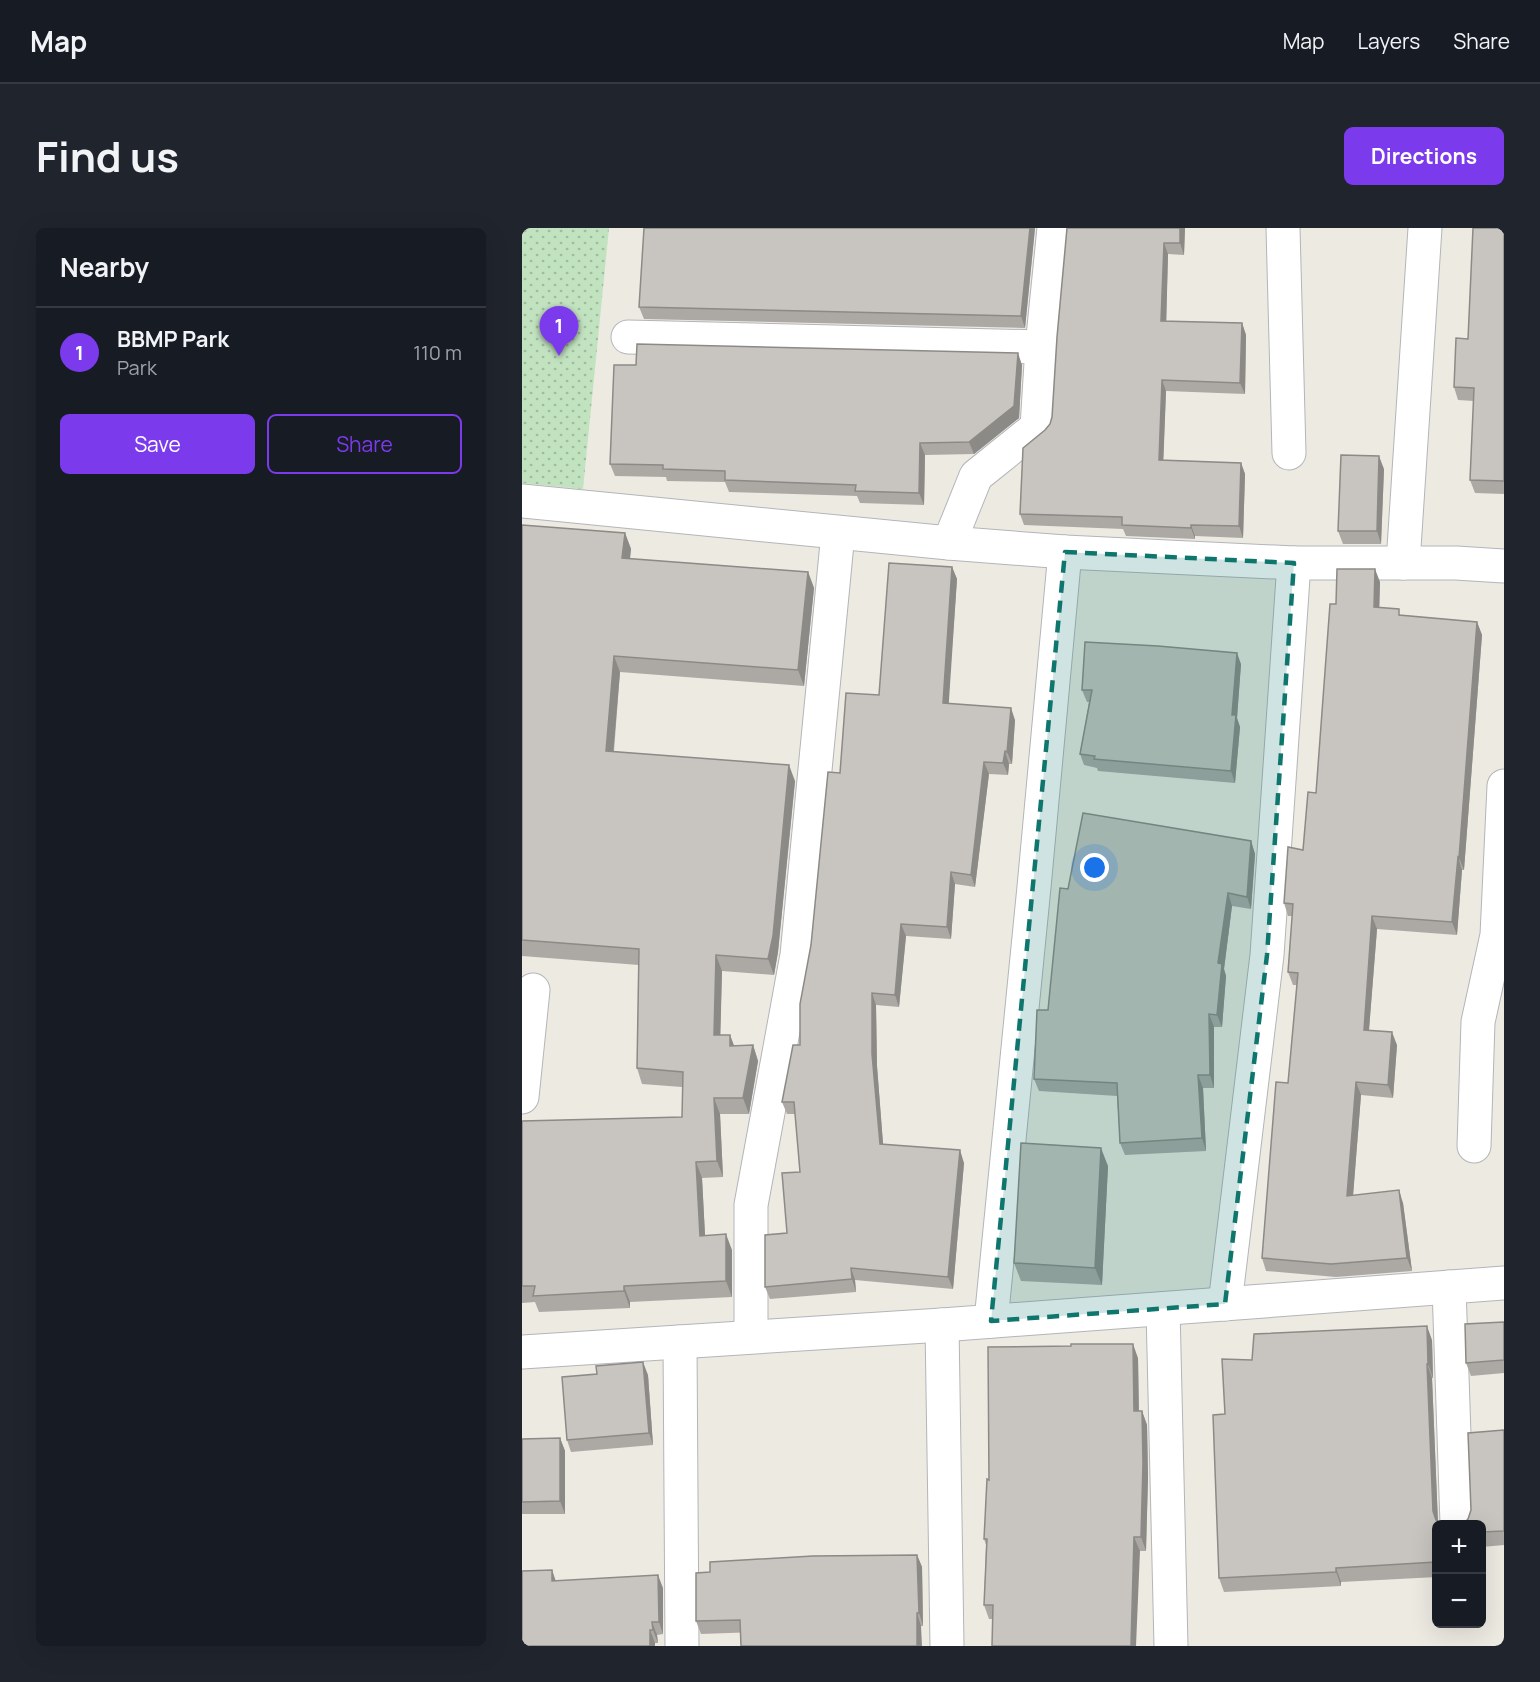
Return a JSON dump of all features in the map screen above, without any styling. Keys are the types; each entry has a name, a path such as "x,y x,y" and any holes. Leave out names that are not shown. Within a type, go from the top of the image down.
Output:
{"street":[{"path":"949,543 976,476 1037,427 1042,347 1054,228"},
{"path":"1283,228 1289,453"},
{"path":"1403,563 1425,228"},
{"path":"628,337 1042,347"},
{"path":"522,501 838,533 1065,552 1294,563 1504,566"},
{"path":"751,1336 751,1205 797,955 838,533"},
{"path":"991,1321 1065,552"},
{"path":"1225,1304 1267,955 1294,563"},
{"path":"1474,1146 1478,1022 1497,935 1504,786"},
{"path":"522,1097 533,990"},
{"path":"522,1352 942,1325 1504,1283"},
{"path":"1449,1287 1456,1520"},
{"path":"1163,1309 1171,1646"},
{"path":"942,1325 947,1646"},
{"path":"680,1341 682,1646"}],"highlighted area":[{"path":"1065,552 1294,563 1267,955 1225,1304 991,1321"}],"green space":[{"path":"522,228 609,228 583,489 522,483"}],"building":[{"path":"644,228 1030,228 1021,316 639,307"},
{"path":"1067,228 1180,228 1180,243 1164,243 1161,321 1242,323 1240,383 1162,380 1159,460 1241,463 1239,526 1191,525 1191,528 1122,525 1122,517 1020,514 1023,448 1045,430 1052,417"},
{"path":"1473,228 1504,228 1504,481 1470,480 1474,388 1454,387 1456,338 1468,339"},
{"path":"637,344 1018,353 1014,406 969,442 920,443 919,493 855,491 856,485 725,480 725,471 663,469 663,465 610,464 614,365 636,365"},
{"path":"1341,455 1379,456 1377,531 1338,531"},
{"path":"522,525 625,533 622,558 808,572 798,670 614,656 606,751 789,765 773,936 768,959 716,955 714,1035 730,1035 730,1046 753,1045 743,1098 714,1098 717,1161 696,1162 700,1236 726,1234 726,1281 624,1286 624,1291 533,1296 535,1286 522,1286 522,1121 682,1117 683,1072 637,1068 639,949 522,940"},
{"path":"889,563 952,567 943,703 1011,708 1007,752 1005,751 1003,763 984,762 971,875 951,872 947,927 901,924 895,995 872,993 872,1054 880,1144 960,1150 948,1277 851,1268 852,1279 765,1287 765,1235 787,1233 782,1173 800,1172 794,1102 782,1102 793,1045 800,1045 800,1004 811,945 828,772 840,773 846,693 879,695"},
{"path":"1337,569 1375,569 1374,607 1399,609 1399,615 1477,622 1452,922 1372,916 1364,1030 1392,1032 1388,1085 1356,1082 1347,1196 1399,1190 1407,1258 1331,1264 1262,1258 1276,1082 1288,1083 1298,973 1288,972 1293,904 1284,903 1288,847 1303,850 1308,792 1316,793 1330,604 1336,604"},
{"path":"1085,642 1237,653 1232,715 1236,715 1231,771 1094,759 1095,756 1080,754 1092,690 1082,690"},
{"path":"1083,813 1251,841 1247,897 1228,893 1218,963 1222,964 1217,1015 1209,1014 1210,1075 1198,1075 1202,1138 1120,1143 1117,1083 1034,1079 1037,1010 1048,1010 1060,888 1068,889"},
{"path":"1021,1143 1101,1148 1095,1268 1014,1263"},
{"path":"1504,1322 1504,1360 1466,1363 1465,1324"},
{"path":"1427,1326 1433,1511 1436,1520 1432,1520 1432,1562 1336,1568 1336,1572 1219,1578 1213,1415 1225,1414 1222,1359 1252,1360 1254,1334"},
{"path":"1071,1344 1133,1344 1134,1411 1142,1411 1143,1463 1141,1537 1134,1537 1131,1646 992,1646 993,1605 984,1605 987,1539 984,1539 987,1479 989,1480 988,1347 1071,1346"},
{"path":"643,1362 649,1433 567,1440 562,1377 597,1374 596,1366"},
{"path":"1504,1430 1504,1531 1486,1532 1486,1520 1467,1520 1471,1510 1468,1433"},
{"path":"560,1438 560,1501 522,1502 522,1439"},
{"path":"917,1555 919,1613 917,1613 917,1646 741,1646 740,1620 696,1621 696,1573 710,1572 710,1562 813,1556"},
{"path":"552,1570 552,1581 658,1575 659,1622 652,1622 650,1646 522,1646 522,1571"}],"place":[{"name":"BBMP Park","path":"559,356"}]}
